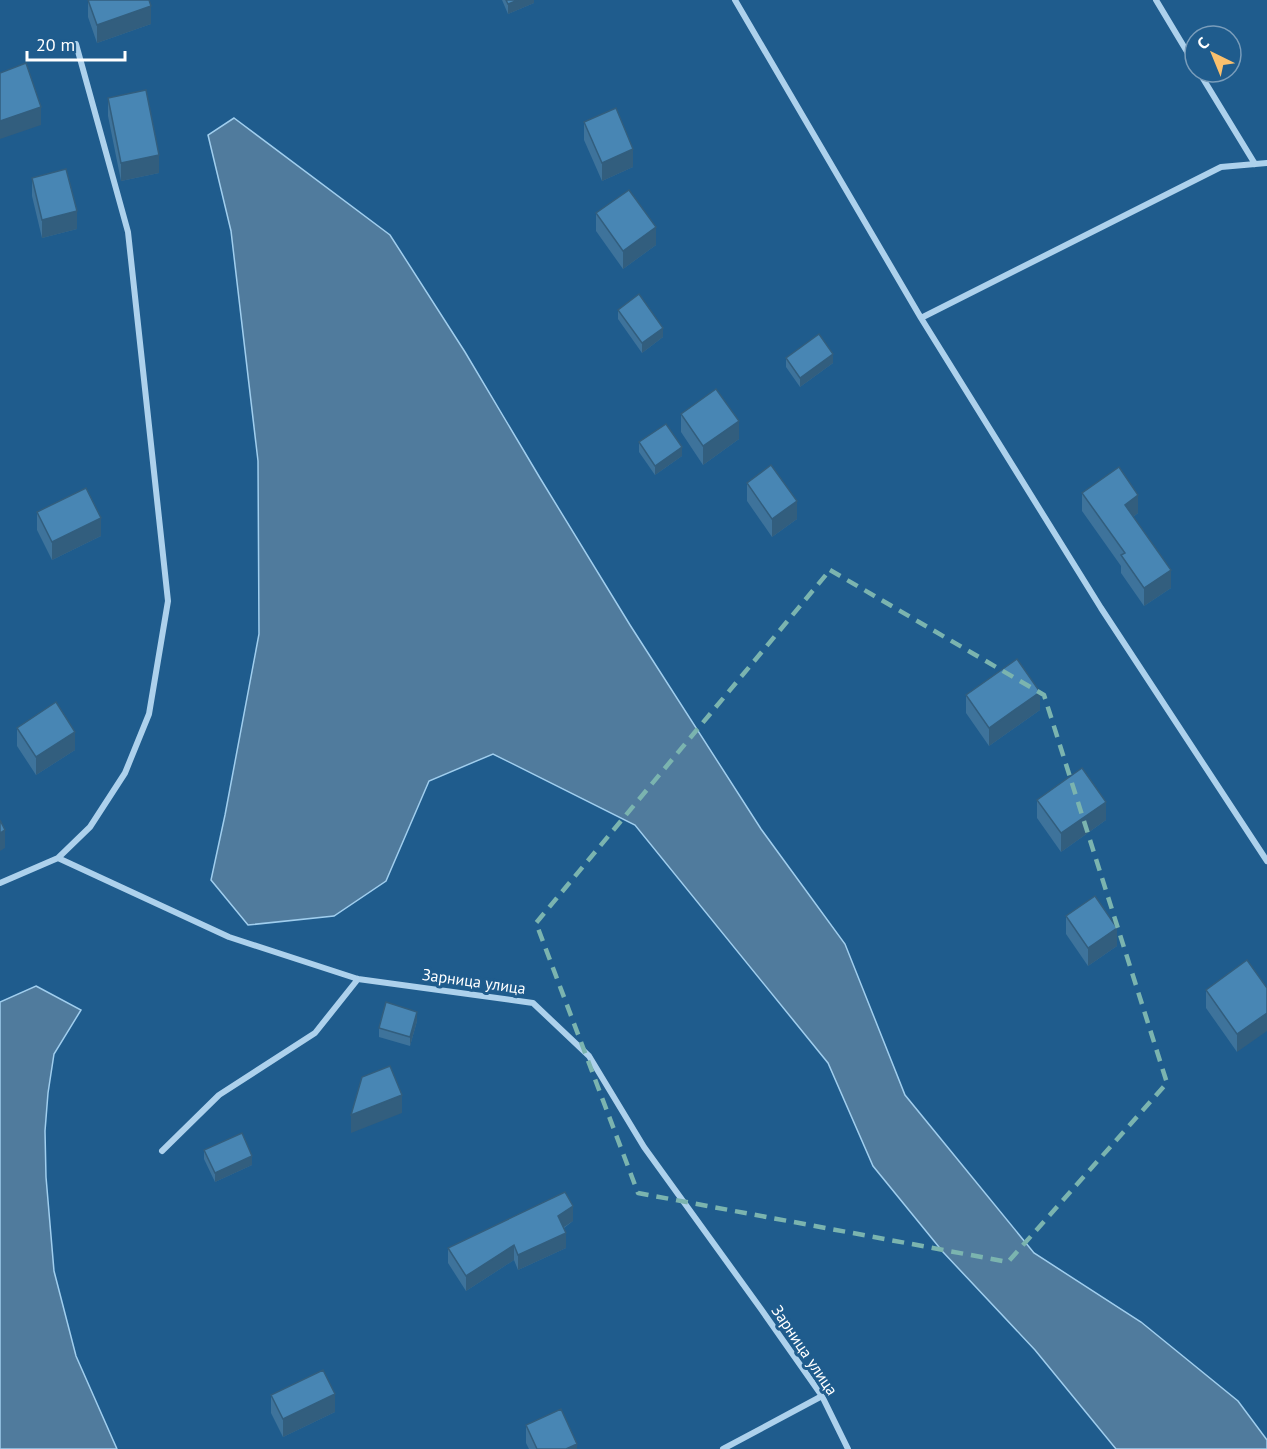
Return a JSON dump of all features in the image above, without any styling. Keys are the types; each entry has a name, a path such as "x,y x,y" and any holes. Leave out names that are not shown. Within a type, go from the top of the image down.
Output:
{"street":[{"path":"735,0 921,318 1101,608 1267,861"},
{"path":"1156,0 1183,45"},
{"path":"0,883 58,858 90,827 125,774 149,714 168,601 128,232 76,44"},
{"path":"1206,84 1256,164"},
{"path":"921,318 1221,167 1267,163"},
{"name":"Зарница улица","path":"58,858 229,937 358,979 533,1003 589,1056 644,1147 822,1396 848,1449"},
{"path":"162,1151 219,1095 315,1033 358,979"},
{"path":"723,1449 822,1396"}],"highlighted area":[{"path":"830,570 1044,695 1167,1083 1008,1262 638,1193 536,923"}],"water":[{"path":"234,118 390,235 465,352 630,625 761,829 845,944 905,1095 1034,1253 1141,1322 1238,1401 1267,1440 1267,1449 1116,1449 1035,1350 943,1252 873,1166 828,1063 635,825 493,754 429,781 386,881 334,916 248,925 211,880 259,634 258,461 231,231 208,135"},
{"path":"36,986 81,1010 54,1054 45,1131 46,1177 54,1271 76,1356 117,1449 0,1449 0,1002"}],"building":[{"path":"88,0 149,0 151,6 97,25"},
{"path":"506,0 518,0 508,4"},
{"path":"26,63 41,107 0,121 0,73"},
{"path":"146,90 159,155 121,163 108,98"},
{"path":"616,108 633,149 602,163 584,122"},
{"path":"66,169 77,211 42,220 32,178"},
{"path":"629,190 656,227 623,251 596,213"},
{"path":"639,294 663,328 642,343 618,310"},
{"path":"819,334 833,354 800,378 786,358"},
{"path":"716,389 739,421 703,446 681,414"},
{"path":"666,424 682,447 655,466 639,442"},
{"path":"771,465 797,501 772,519 747,483"},
{"path":"1119,467 1138,495 1125,505 1171,570 1144,588 1121,555 1125,553 1082,493"},
{"path":"86,488 101,518 52,542 37,512"},
{"path":"1017,659 1040,692 989,728 966,695"},
{"path":"56,702 75,732 36,757 17,728"},
{"path":"1082,768 1106,802 1061,833 1037,800"},
{"path":"0,820 5,830 0,833"},
{"path":"1095,896 1117,928 1088,948 1066,916"},
{"path":"1247,960 1267,988 1267,1013 1237,1034 1206,990"},
{"path":"386,1002 417,1012 410,1037 379,1028"},
{"path":"390,1066 402,1095 351,1115 362,1077"},
{"path":"242,1133 252,1156 215,1173 204,1150"},
{"path":"565,1192 573,1206 558,1216 566,1233 518,1255 514,1245 466,1276 448,1248"},
{"path":"323,1370 335,1394 283,1419 271,1395"},
{"path":"561,1409 577,1444 566,1449 537,1449 526,1425"}]}
